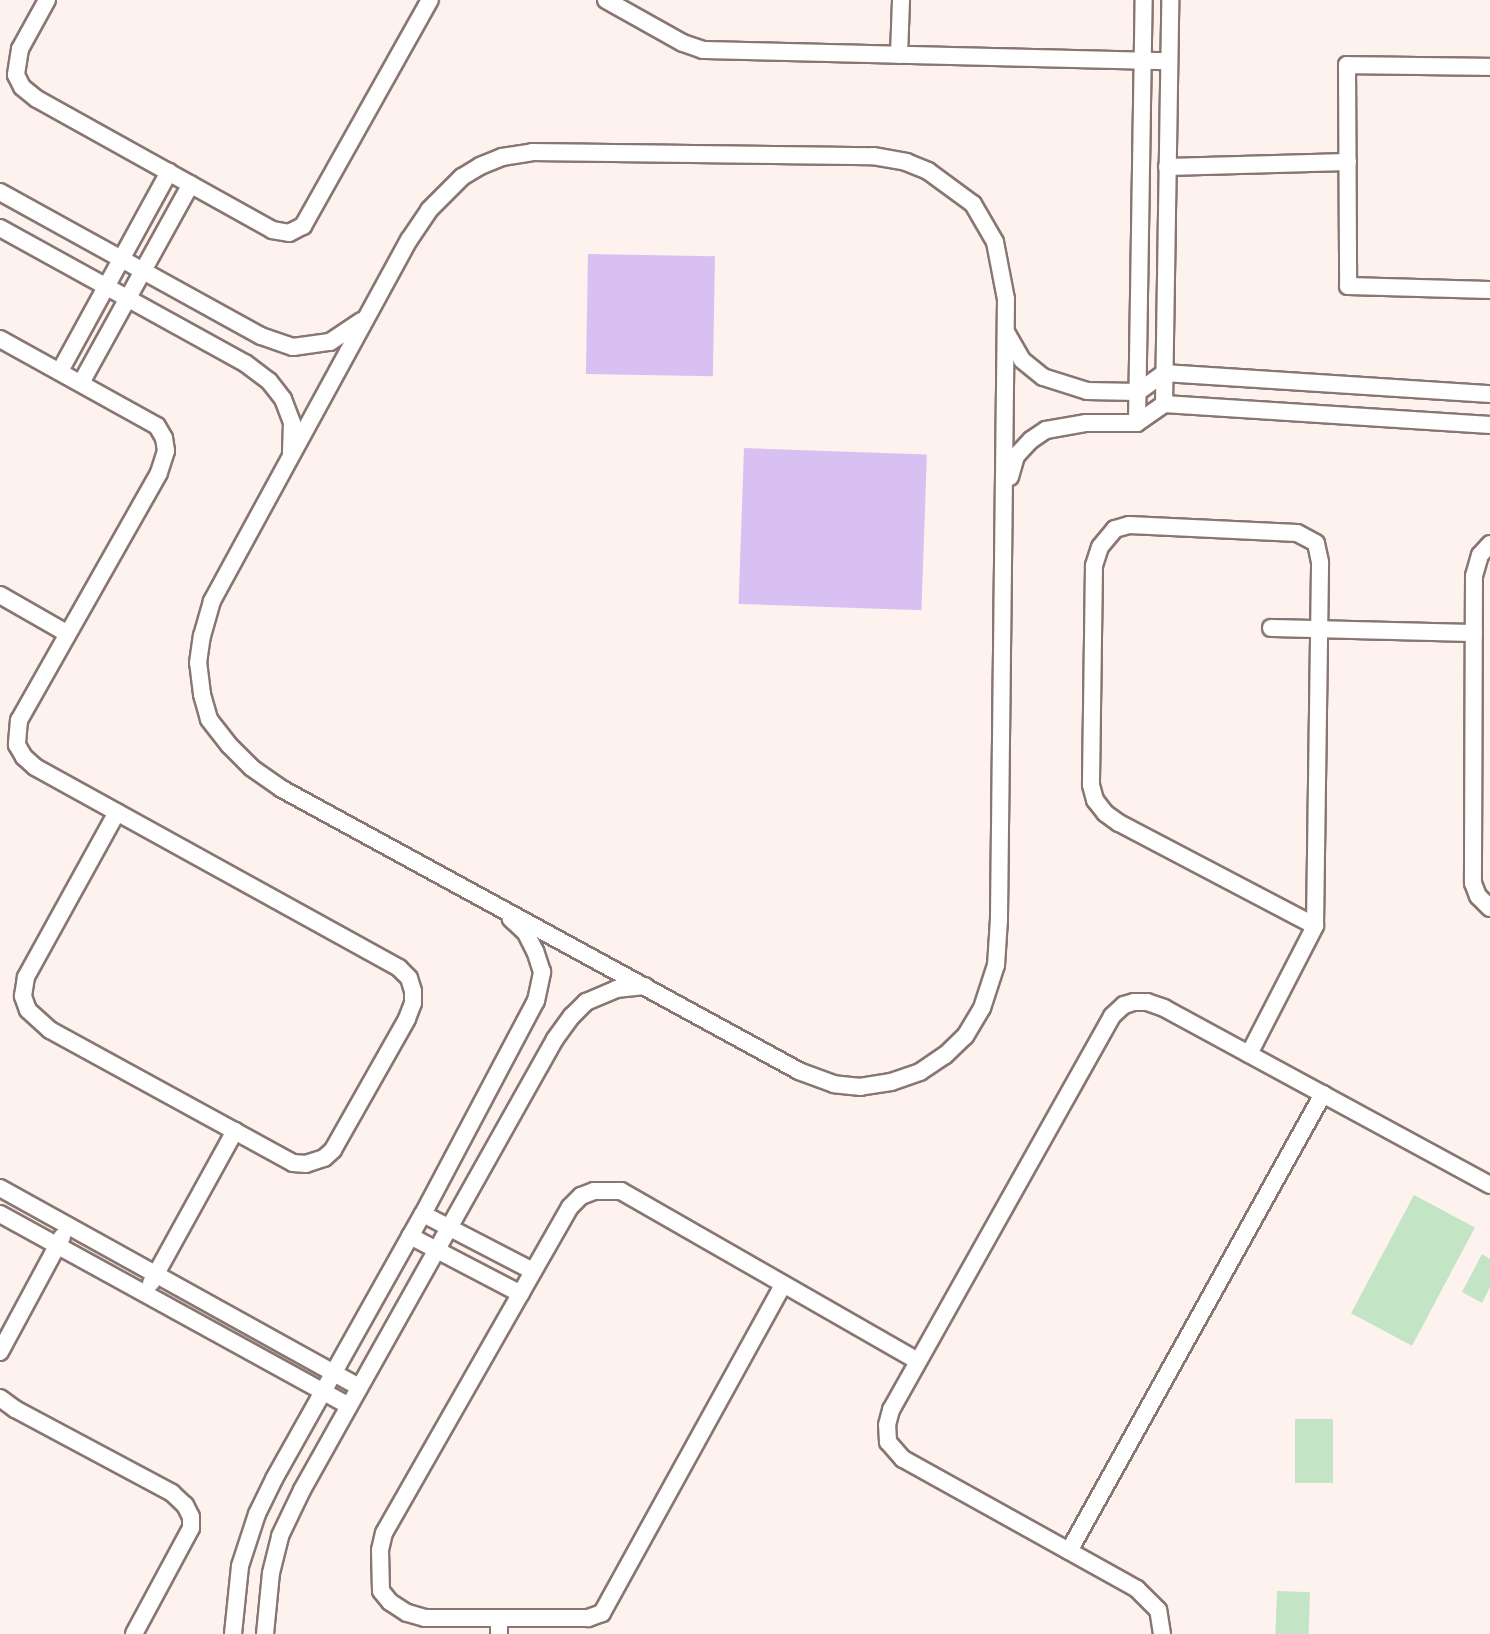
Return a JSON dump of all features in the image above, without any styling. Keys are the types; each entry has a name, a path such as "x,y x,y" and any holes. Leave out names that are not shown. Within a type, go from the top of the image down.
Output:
{"street":[{"path":"47,0 20,49 16,75 22,87 37,99 273,230 289,233 303,226 430,0"},
{"path":"606,0 683,43 703,50 1169,61"},
{"path":"899,55 901,0"},
{"path":"1137,423 1144,0"},
{"path":"1164,404 1170,0"},
{"path":"1490,67 1347,65 1348,286 1490,290"},
{"path":"532,152 873,156 906,162 928,171 973,204 995,242 1006,299 1005,331 996,965 982,1008 965,1036 945,1055 920,1072 891,1082 871,1085 834,1084 799,1071 282,789 251,767 229,745 209,719 202,694 198,663 202,636 212,601 409,240 429,210 462,177 480,166 502,157 532,152"},
{"path":"1167,167 1348,162"},
{"path":"60,371 169,172"},
{"path":"81,383 191,184"},
{"path":"0,192 261,336 293,347 330,342 343,336 367,317"},
{"path":"0,228 245,363 269,381 283,399 292,423 291,457"},
{"path":"1005,331 1022,360 1043,377 1087,391 1138,392 1164,373 1490,394"},
{"path":"0,339 157,426 164,438 166,451 159,473 19,720 17,745 24,757 35,767 117,812 399,968 409,978 413,991 413,1003 407,1019 333,1150 324,1158 306,1164 293,1163 50,1030 28,1010 23,996 26,977 117,812"},
{"path":"1004,498 1016,456 1030,440 1046,430 1086,423 1137,423 1164,404 1490,425"},
{"path":"1249,1054 1315,926 1320,562 1316,543 1297,532 1129,525 1115,529 1100,547 1094,577 1091,785 1095,800 1105,813 1119,823 1315,926"},
{"path":"1490,544 1480,555 1474,576 1474,633 1482,756 1473,883 1478,896 1490,908"},
{"path":"0,595 68,634"},
{"path":"1271,628 1474,633"},
{"path":"233,1634 240,1566 257,1515 321,1392 423,1214 525,1025 540,987 542,972 526,933 495,904"},
{"path":"265,1634 271,1573 280,1536 359,1387 555,1039 586,1002 616,988 645,986"},
{"path":"1162,1634 1158,1610 1137,1589 903,1459 888,1442 886,1425 891,1410 918,1361 1112,1016 1124,1005 1134,1002 1147,1002 1164,1008 1490,1185"},
{"path":"1069,1551 1323,1094"},
{"path":"145,1294 235,1131"},
{"path":"0,1188 359,1387"},
{"path":"783,1285 602,1613 588,1618 499,1626 425,1618 407,1613 390,1602 381,1591 380,1550 384,1533 570,1207 581,1196 607,1189 621,1191 918,1361"},
{"path":"0,1214 349,1406"},
{"path":"423,1214 533,1271"},
{"path":"0,1352 68,1226"},
{"path":"410,1236 520,1294"},
{"path":"0,1398 15,1409 172,1493 185,1505 191,1517 191,1528 134,1634"}],"green space":[{"path":"1414,1195 1475,1227 1412,1346 1351,1313"},
{"path":"1482,1254 1490,1259 1490,1287 1482,1303 1462,1292"},
{"path":"1295,1419 1333,1419 1333,1483 1295,1483"},
{"path":"1277,1591 1310,1592 1309,1634 1275,1634"}],"building":[{"path":"588,254 715,256 713,376 586,374"},
{"path":"744,448 927,454 921,610 739,604"}]}
